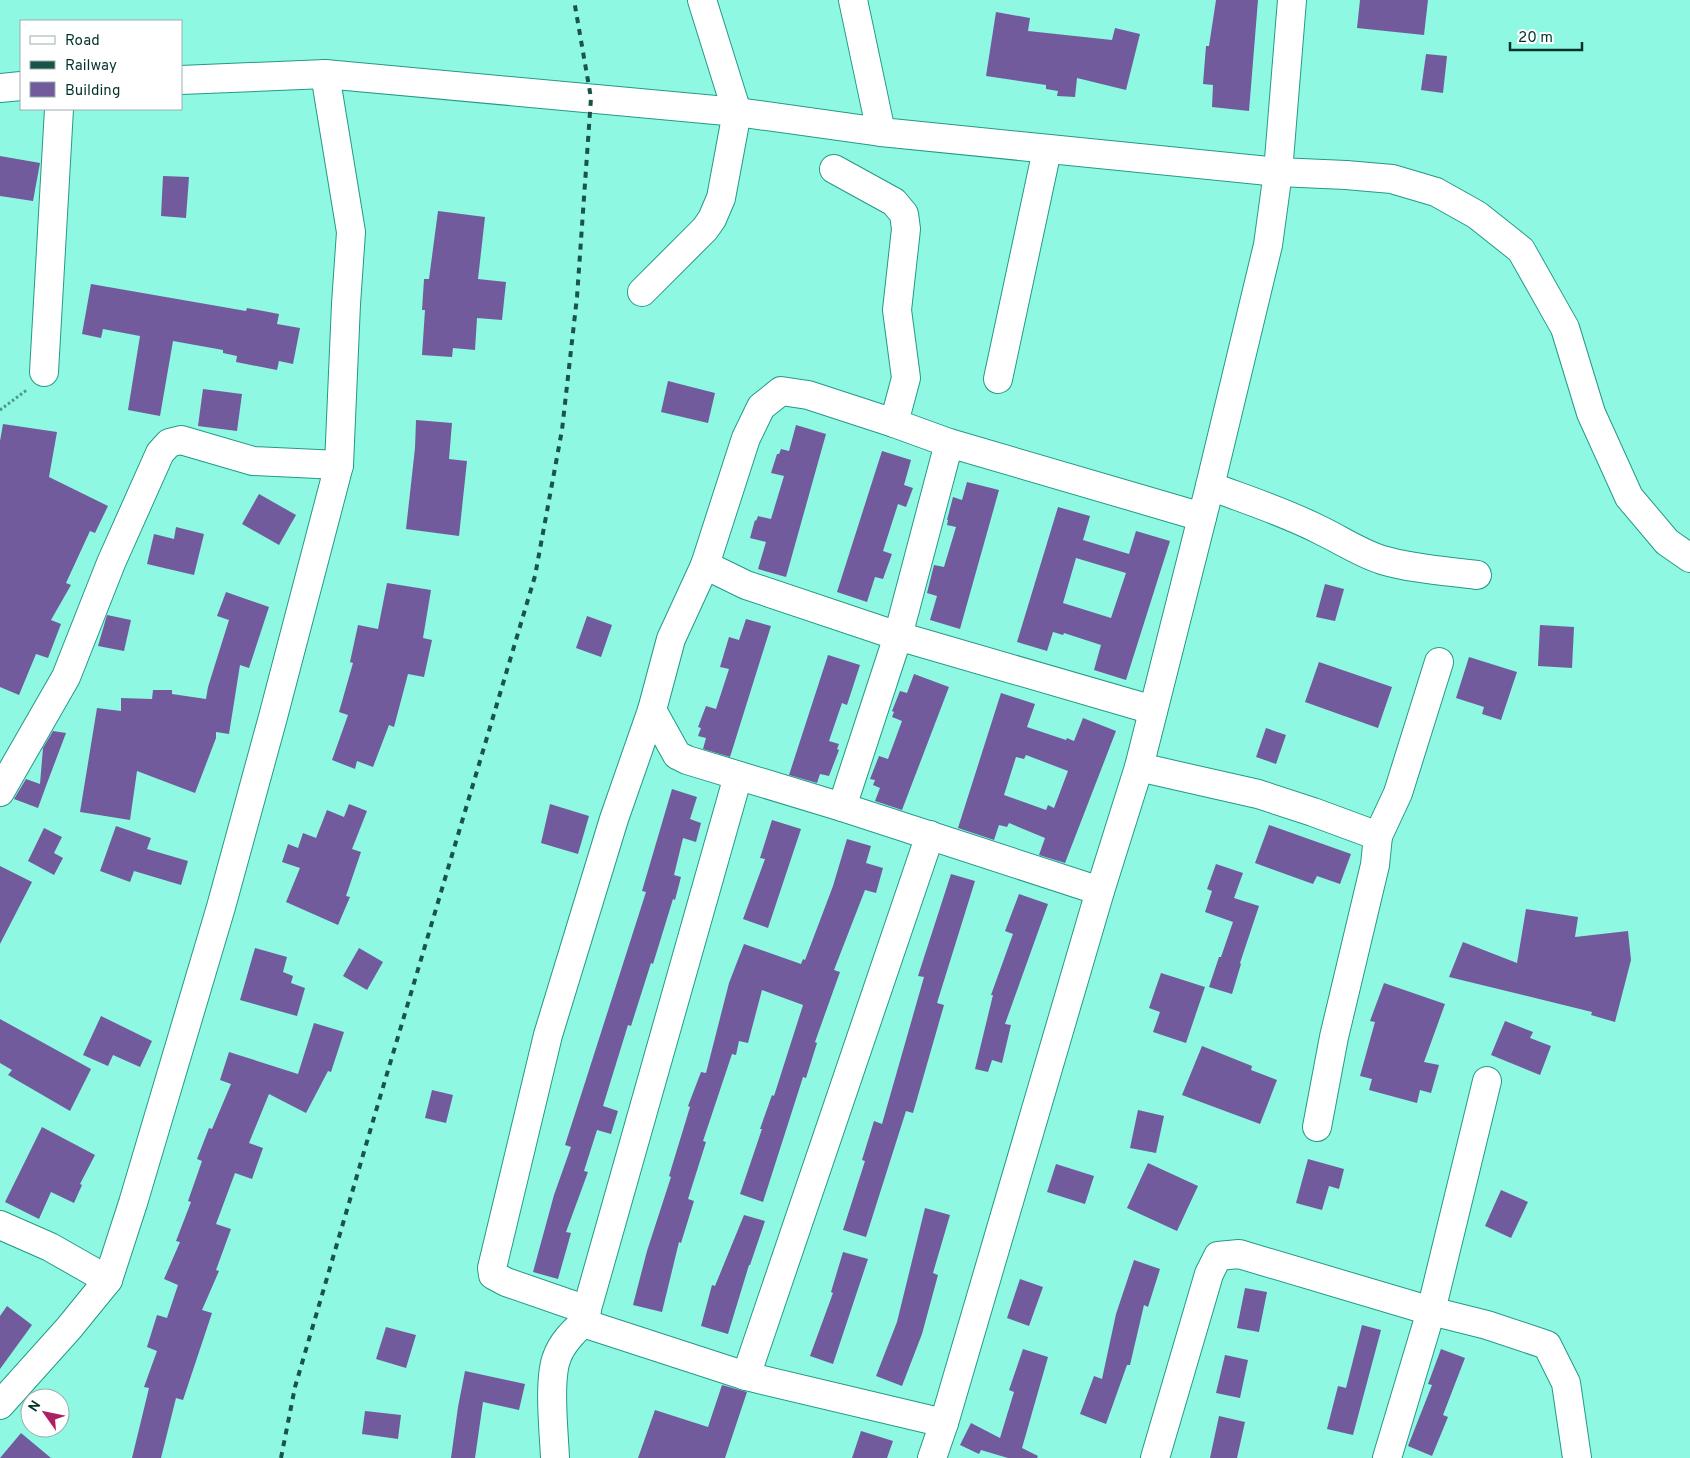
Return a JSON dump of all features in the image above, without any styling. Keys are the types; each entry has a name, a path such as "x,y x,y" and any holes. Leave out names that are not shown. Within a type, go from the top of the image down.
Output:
{"street":[{"path":"642,292 705,229 722,198 737,112 702,0"},
{"path":"853,0 881,132"},
{"path":"932,1458 944,1423 1100,891 1139,766 1210,486 1268,245 1278,172 1292,0"},
{"path":"0,1405 69,1328 108,1280 133,1203 220,907 273,717 339,465 351,232 325,74"},
{"path":"182,80 325,74 737,112 881,132 1047,150 1278,172 1392,179 1436,192 1477,216 1521,250 1565,328 1591,413 1629,497 1667,542 1690,558"},
{"path":"0,88 20,86"},
{"path":"44,372 59,110"},
{"path":"998,379 1047,150"},
{"path":"834,169 894,202 904,214 906,229 896,310 906,378 894,422"},
{"path":"944,1423 746,1376 585,1317 493,1275 492,1268 548,1035 614,819 652,710 670,639 705,565 746,438 761,407 781,391 808,395 894,422 949,443 1202,517"},
{"path":"0,792 66,677 111,563 160,453 168,443 181,440 253,461 339,465"},
{"path":"842,807 898,636 949,443"},
{"path":"1210,486 1296,519 1382,560 1428,569 1477,575"},
{"path":"705,565 746,585 898,636 1152,710"},
{"path":"1317,1127 1334,1037 1375,865 1378,836 1398,793 1439,662"},
{"path":"652,710 677,755 687,760 842,807 1100,891"},
{"path":"1139,766 1258,794 1357,827 1378,836"},
{"path":"555,1458 552,1386 556,1358 569,1336 585,1317 738,776"},
{"path":"746,1376 930,835"},
{"path":"1387,1458 1432,1311 1487,1081"},
{"path":"0,1225 50,1247 108,1280"},
{"path":"1155,1458 1209,1274 1218,1256 1239,1254 1547,1344 1566,1383 1577,1458"}],"path":[{"path":"0,410 4,406"}],"building":[{"path":"1216,0 1258,0 1249,111 1212,107 1213,85 1203,84 1206,46 1209,46"},
{"path":"1360,0 1428,0 1424,35 1357,28"},
{"path":"996,12 1030,18 1028,31 1112,40 1115,28 1140,34 1126,90 1077,78 1075,97 1057,96 1058,91 1046,89 1046,85 986,76"},
{"path":"1426,54 1447,56 1443,93 1421,90"},
{"path":"0,156 40,163 33,201 0,196"},
{"path":"163,176 189,177 186,218 161,216"},
{"path":"438,211 485,217 478,279 506,282 502,320 477,318 475,350 453,348 452,357 422,355 425,310 422,310 424,279 429,279"},
{"path":"91,284 246,311 247,308 279,314 277,324 300,328 293,364 279,361 277,370 236,362 237,356 223,353 223,350 173,341 160,416 128,410 140,336 103,329 101,338 82,334"},
{"path":"668,381 715,393 708,423 661,412"},
{"path":"203,389 242,394 237,431 198,426"},
{"path":"416,420 452,423 449,459 467,461 459,536 406,529 415,448"},
{"path":"3,424 57,432 49,477 108,506 95,533 90,531 66,583 71,585 51,620 61,624 48,658 36,654 19,695 0,687 0,441"},
{"path":"796,425 826,434 786,577 758,569 766,542 750,538 758,516 771,519 784,476 771,473 777,454 779,454 781,449 789,451"},
{"path":"882,451 911,460 904,485 913,488 906,507 898,504 883,551 892,554 883,579 875,577 867,602 837,592"},
{"path":"967,482 999,490 960,629 930,620 937,596 927,593 934,565 944,567 956,527 947,525 953,497 962,500"},
{"path":"259,494 296,515 279,545 242,524"},
{"path":"1058,507 1090,516 1083,540 1129,554 1136,531 1170,541 1126,680 1094,670 1101,645 1064,633 1063,635 1053,632 1047,651 1017,642","holes":["1076,558 1126,573 1111,618 1063,603"]},
{"path":"176,527 204,534 194,575 147,564 154,534 174,539"},
{"path":"387,583 431,590 423,638 432,640 424,677 408,674 394,727 389,725 373,767 357,761 355,769 332,760 348,715 339,712 353,663 350,662 358,625 378,629"},
{"path":"1325,584 1344,589 1335,621 1316,617"},
{"path":"226,592 269,607 249,668 240,665 229,734 216,732 216,738 195,793 137,771 130,820 80,812 97,708 121,711 121,698 152,699 153,690 172,690 172,694 206,699 229,620 217,616"},
{"path":"107,615 131,620 124,651 98,646"},
{"path":"587,616 612,625 601,657 576,648"},
{"path":"746,619 771,626 730,757 703,749 706,738 698,736 701,728 698,727 706,706 716,709 729,669 720,667 729,637 739,640"},
{"path":"1540,625 1574,627 1572,668 1538,666"},
{"path":"828,655 860,665 847,705 842,703 829,741 839,744 837,749 839,750 829,776 820,774 817,783 789,775"},
{"path":"1469,657 1517,672 1501,720 1482,714 1484,707 1456,698"},
{"path":"1319,662 1392,687 1378,728 1305,702"},
{"path":"914,674 949,687 902,810 875,801 880,788 873,785 875,780 870,779 879,756 888,759 902,721 892,717 894,712 892,711 900,691 907,693"},
{"path":"1001,693 1035,704 1027,727 1066,740 1067,738 1074,741 1083,718 1116,731 1065,863 1039,855 1045,838 1009,823 1007,827 999,825 994,840 958,828","holes":["1026,755 1068,771 1054,808 1048,805 1046,810 1004,795 1016,757 1024,759"]},
{"path":"1266,728 1286,735 1276,764 1256,757"},
{"path":"53,731 66,733 38,808 14,799 26,779 40,784 43,748"},
{"path":"672,789 697,797 690,819 701,823 696,842 683,838 674,875 681,877 675,900 673,899 631,1026 628,1025 603,1106 618,1111 611,1134 597,1130 584,1171 588,1172 566,1232 571,1233 558,1279 533,1272 554,1195 571,1147 565,1145 646,892 642,891"},
{"path":"349,804 367,811 352,849 361,852 346,896 350,897 338,925 286,902 300,868 282,862 288,844 298,848 303,833 316,838 327,810 344,817"},
{"path":"550,804 589,816 578,854 541,843"},
{"path":"772,820 801,829 768,928 743,919 765,859 760,858"},
{"path":"1269,825 1351,854 1340,884 1317,876 1313,884 1255,863"},
{"path":"116,826 151,838 147,849 188,861 181,885 134,871 130,882 100,871"},
{"path":"44,828 62,837 54,853 63,858 54,875 28,861"},
{"path":"847,839 871,846 866,863 883,868 876,893 865,890 834,970 840,972 815,1042 817,1043 806,1078 803,1077 763,1202 740,1194 762,1129 760,1129 772,1095 774,1096 803,1005 762,990 748,1043 739,1041 736,1055 732,1054 703,1141 706,1142 688,1199 694,1201 681,1243 679,1242 662,1312 633,1305 647,1251 671,1177 669,1176 690,1107 688,1106 701,1072 706,1073 729,983 744,944 801,964 803,959 805,960 833,886"},
{"path":"1216,864 1243,873 1234,898 1259,906 1232,994 1209,987 1233,922 1205,912 1212,891 1207,889"},
{"path":"0,866 32,882 0,944"},
{"path":"951,874 975,881 937,1003 944,1005 913,1113 906,1111 866,1237 843,1230 865,1161 862,1160 874,1121 882,1124 924,977 918,976"},
{"path":"1019,894 1048,904 1005,1024 1011,1025 1002,1063 992,1060 988,1072 975,1069 993,995 991,995 1013,934 1005,931"},
{"path":"1526,909 1578,917 1575,937 1628,931 1631,960 1615,1022 1591,1015 1592,1012 1449,977 1463,942 1517,963"},
{"path":"255,948 287,957 283,972 293,976 291,983 305,988 297,1016 240,1000"},
{"path":"359,948 383,962 367,990 343,976"},
{"path":"1161,973 1205,987 1186,1043 1153,1032 1160,1012 1149,1008"},
{"path":"1384,983 1445,1004 1424,1062 1439,1065 1431,1093 1420,1090 1417,1103 1369,1090 1372,1079 1360,1076 1375,1022 1370,1021"},
{"path":"101,1016 152,1041 140,1067 113,1055 108,1066 83,1055"},
{"path":"0,1019 91,1069 70,1111 8,1075 12,1070 0,1063"},
{"path":"1505,1021 1533,1032 1530,1038 1551,1046 1540,1075 1491,1055"},
{"path":"314,1023 344,1032 331,1072 328,1071 306,1113 269,1094 249,1143 263,1148 252,1179 235,1173 216,1224 231,1229 216,1270 219,1271 202,1310 212,1313 183,1400 176,1398 161,1458 132,1458 149,1388 144,1387 157,1351 147,1347 157,1315 167,1318 178,1285 164,1279 180,1242 176,1241 191,1202 188,1201 202,1161 197,1159 209,1128 212,1129 231,1084 220,1080 229,1052 298,1074"},
{"path":"1202,1046 1252,1066 1251,1070 1277,1080 1260,1124 1182,1095"},
{"path":"432,1090 453,1095 446,1123 425,1118"},
{"path":"1138,1110 1164,1116 1156,1153 1130,1148"},
{"path":"42,1127 95,1155 80,1184 82,1185 74,1203 51,1192 39,1219 5,1202"},
{"path":"1308,1159 1344,1169 1339,1189 1329,1186 1322,1210 1296,1203"},
{"path":"1148,1163 1198,1186 1177,1231 1127,1208"},
{"path":"1056,1164 1094,1176 1085,1204 1047,1192"},
{"path":"1501,1190 1528,1202 1511,1238 1485,1226"},
{"path":"925,1208 950,1215 933,1273 938,1275 922,1334 902,1386 876,1376 897,1322"},
{"path":"744,1215 765,1221 749,1265 728,1334 701,1326 712,1285 715,1286"},
{"path":"843,1252 868,1259 833,1364 810,1356 833,1293 831,1292"},
{"path":"1134,1260 1160,1269 1148,1307 1144,1305 1130,1365 1127,1365 1106,1424 1080,1414 1094,1376 1102,1379 1116,1314"},
{"path":"1020,1279 1043,1287 1029,1326 1007,1318"},
{"path":"1245,1288 1267,1292 1259,1332 1237,1328"},
{"path":"7,1306 32,1325 0,1369 0,1316"},
{"path":"1362,1325 1381,1330 1353,1435 1327,1429 1338,1386 1346,1388"},
{"path":"386,1327 416,1335 406,1368 376,1359"},
{"path":"1023,1349 1048,1357 1022,1448 1038,1456 1037,1458 1008,1458 981,1450 979,1454 960,1445 971,1423 1000,1438 1014,1392 1009,1390"},
{"path":"1441,1349 1465,1358 1443,1415 1448,1417 1432,1456 1408,1446 1432,1385 1428,1384"},
{"path":"1225,1355 1248,1360 1240,1398 1216,1393"},
{"path":"465,1371 525,1384 519,1410 483,1402 475,1458 451,1458 458,1407"},
{"path":"722,1385 747,1392 725,1458 638,1458 655,1410 708,1427"},
{"path":"365,1411 401,1415 398,1439 362,1434"},
{"path":"1219,1416 1245,1422 1237,1458 1210,1458"},
{"path":"861,1431 893,1441 887,1458 852,1458"},
{"path":"20,1434 20,1438 27,1438 51,1458 0,1458"}],"railway":[{"path":"281,1458 295,1387 535,576 562,430 577,297 591,98 574,0"}]}
